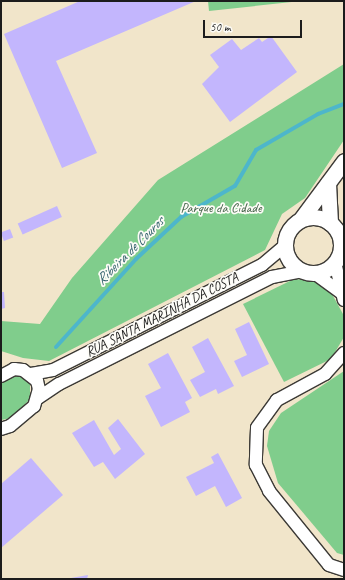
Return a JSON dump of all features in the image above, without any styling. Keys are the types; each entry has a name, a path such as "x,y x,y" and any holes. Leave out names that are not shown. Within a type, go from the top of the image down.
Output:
{"street":[{"path":"343,297 309,272 290,261 285,246 289,230 301,219 344,161"},
{"path":"328,183 340,240 339,256 343,297"},
{"path":"301,219 316,217 336,226"},
{"path":"1,365 31,374 62,365 262,265 285,246"},
{"path":"309,272 339,256"},
{"name":"RUA SANTA MARINHA DA COSTA","path":"1,429 10,426 38,398 59,384 272,277 309,272"},
{"path":"344,353 325,374 277,400 257,428 256,465 269,492 330,565 344,570"},
{"path":"1,376 14,369"},
{"path":"31,374 37,381 38,398"}],"green space":[{"path":"208,1 301,1 209,11"},
{"name":"Parque da Cidade","path":"344,64 344,140 305,198 282,214 265,250 49,361 23,358 1,351 1,321 40,324 72,278 158,180"},
{"path":"294,279 315,281 332,294 343,314 344,337 331,359 284,382 243,304"},
{"path":"344,371 344,555 337,553 278,483 267,446 269,431 281,413"},
{"path":"21,376 30,383 30,399 12,418 1,420 1,383 10,377"}],"building":[{"path":"80,1 196,1 56,61 97,153 62,168 4,34"},
{"path":"271,36 297,72 230,122 202,84 219,67 210,55 232,39 241,50 259,38 262,42"},
{"path":"57,206 62,217 23,234 18,223"},
{"path":"10,229 13,237 4,241 1,232"},
{"path":"1,292 4,292 5,308 1,309"},
{"path":"249,322 269,364 242,377 234,361 247,355 235,329"},
{"path":"208,338 234,386 218,394 216,389 200,397 190,380 205,372 192,347"},
{"path":"168,353 192,398 185,402 190,412 161,427 145,396 161,388 148,364"},
{"path":"118,419 145,454 115,479 103,462 94,467 72,433 94,420 114,455 121,449 108,428"},
{"path":"218,453 242,498 226,507 215,486 196,496 186,477 214,463 211,457"},
{"path":"31,458 63,495 1,548 1,484"},
{"path":"88,575 87,579 71,579 71,578"}],"waterway":[{"name":"Ribeira de Couros","path":"56,347 136,259 181,217 235,186 256,150 318,114 344,104"}]}
